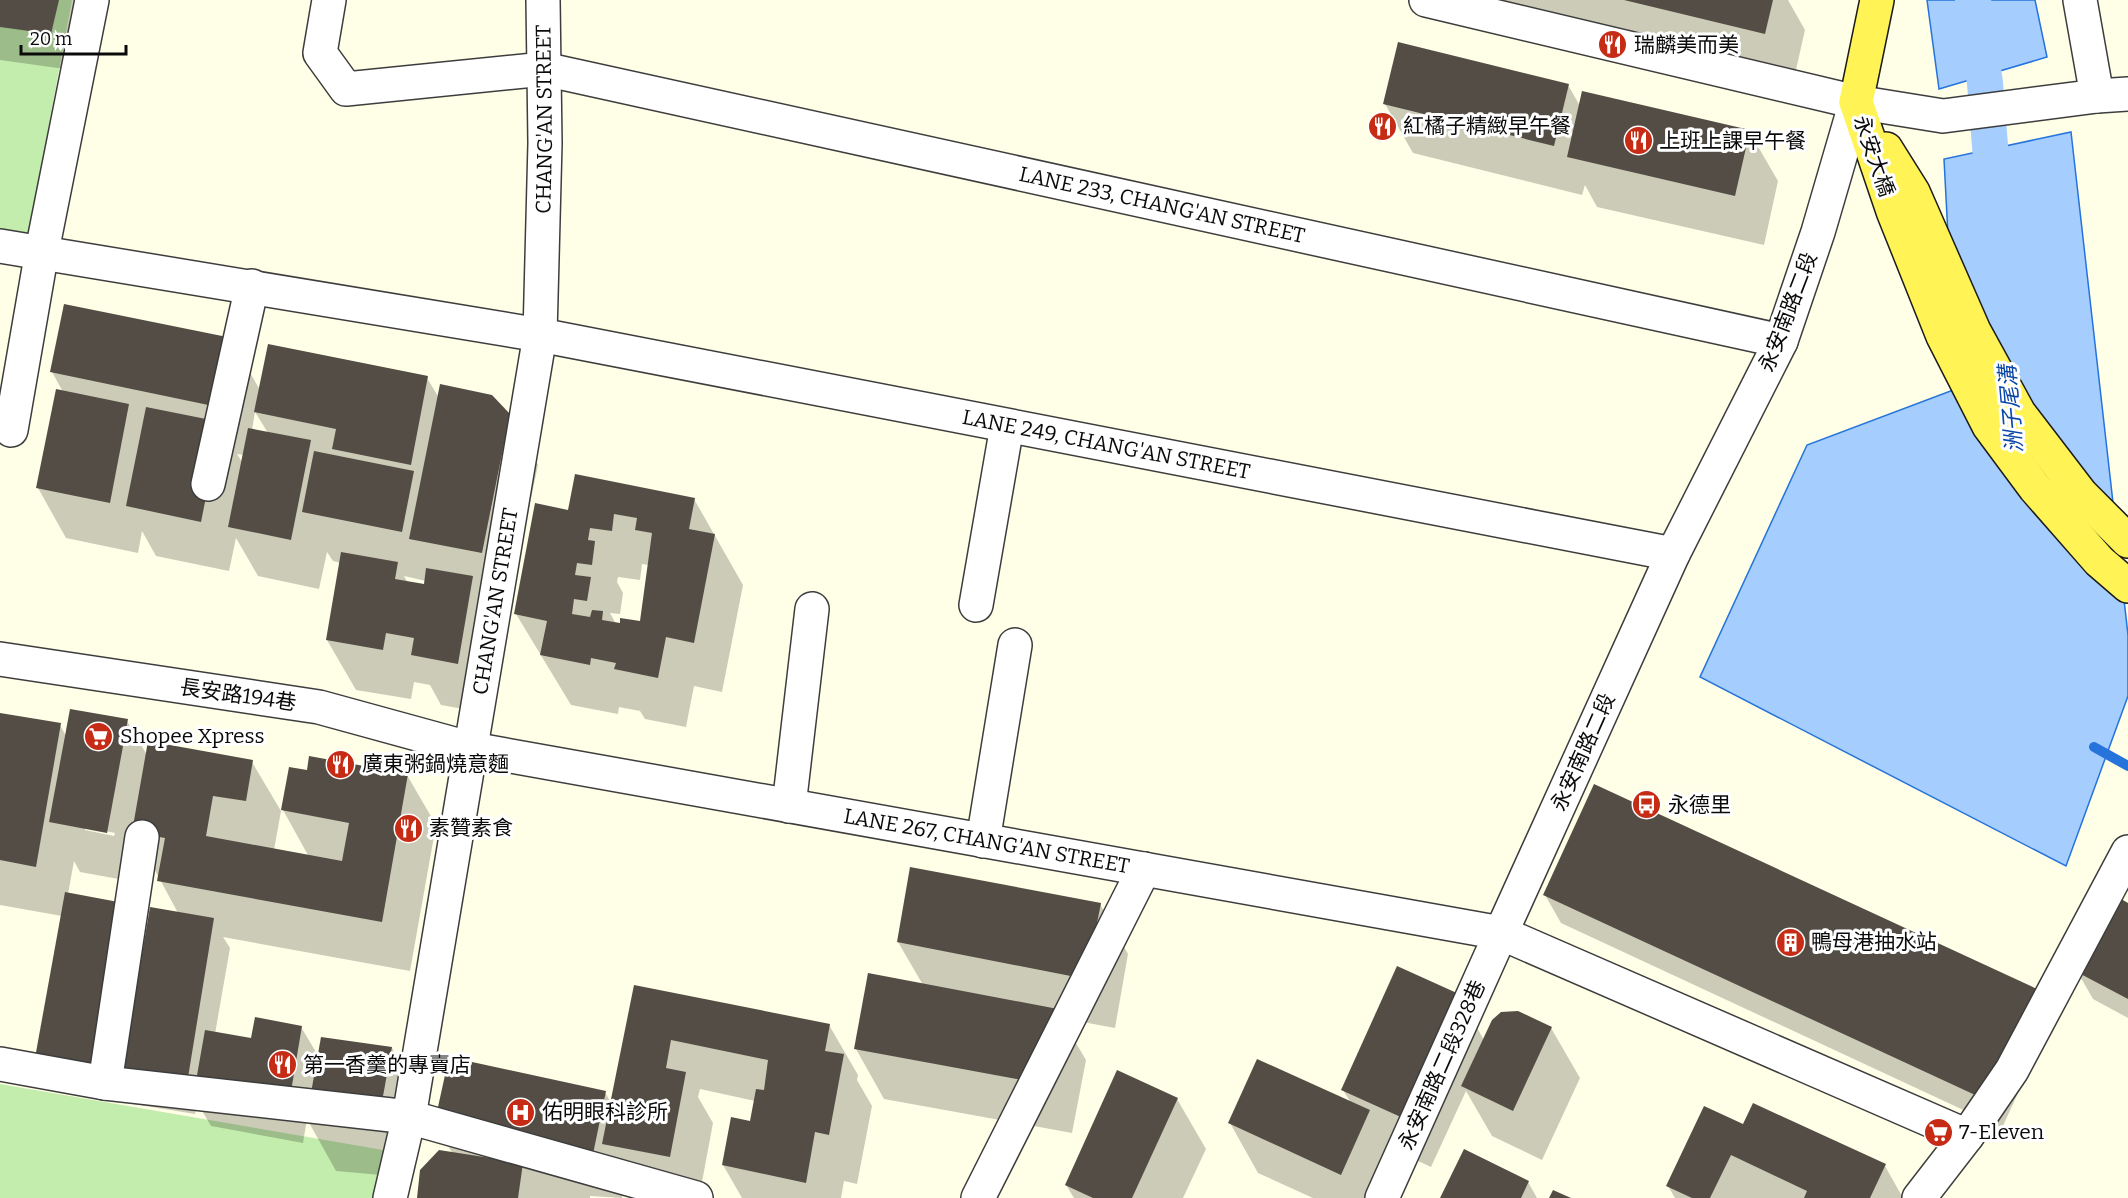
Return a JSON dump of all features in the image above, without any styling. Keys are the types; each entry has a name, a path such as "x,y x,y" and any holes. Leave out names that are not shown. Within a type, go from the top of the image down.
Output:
{"main road":[{"path":"1856,102 1877,0"},
{"name":"永安大橋","path":"1856,102 1903,202 2019,413 2081,494 2128,541"},
{"name":"永安大橋","path":"1903,202 1943,336 1989,426 2035,488 2099,561 2128,586"}],"street":[{"path":"11,430 42,251 92,0"},
{"name":"LANE 233, CHANG'AN STREET","path":"329,0 320,52 346,88 544,69 1781,341"},
{"name":"CHANG'AN STREET","path":"390,1198 409,1117 540,335 545,143 543,0"},
{"path":"1425,0 1856,102 1943,116 2112,95 2080,0"},
{"name":"永安南路二段","path":"1501,933 1673,554 1781,341 1818,232 1856,102"},
{"name":"LANE 249, CHANG'AN STREET","path":"0,246 42,251 540,335 1673,554"},
{"path":"208,484 252,286"},
{"path":"976,605 1007,426"},
{"path":"789,806 812,609"},
{"path":"983,841 1015,645"},
{"name":"長安路194巷","path":"0,659 319,707 472,749"},
{"name":"LANE 267, CHANG'AN STREET","path":"472,749 1501,933"},
{"path":"105,1083 142,837"},
{"path":"1920,1198 1967,1136 2012,1070 2128,852"},
{"path":"978,1198 1144,869"},
{"path":"1501,933 1967,1136"},
{"name":"永安南路二段328巷","path":"1383,1198 1501,933"},
{"path":"0,1064 105,1083 409,1117 696,1198"},
{"path":"1944,1198 1967,1136"}],"green space":[{"path":"0,0 72,0 31,233 0,229"},
{"path":"0,1084 383,1150 375,1198 0,1198"}],"water":[{"path":"1927,0 2035,0 2047,57 1939,89"},
{"path":"2071,132 2128,635 2128,696 2066,866 1700,677 1807,445 1956,389 1944,159"}],"building":[{"path":"0,0 59,0 51,34 0,27"},
{"path":"1624,0 1773,0 1765,34"},
{"path":"1398,42 1569,84 1554,146 1383,104"},
{"path":"1582,91 1750,130 1735,196 1567,157"},
{"path":"64,304 232,338 218,407 50,372"},
{"path":"268,344 428,376 411,465 332,449 336,429 254,412"},
{"path":"440,384 492,395 510,414 482,553 409,539"},
{"path":"56,389 129,404 110,503 36,488"},
{"path":"146,407 221,422 201,522 126,506"},
{"path":"248,428 311,440 291,540 228,527"},
{"path":"314,451 414,471 402,532 302,512"},
{"path":"575,474 695,498 689,529 715,534 694,643 666,637 658,678 614,669 616,663 591,658 590,665 540,655 547,621 514,614 535,503 568,510","holes":["614,514 637,518 635,530 652,533 640,621 620,618 620,623 602,620 603,611 592,610 590,617 572,614 574,599 587,601 591,577 575,575 577,563 592,565 595,541 588,540 590,528 612,531"]},
{"path":"341,552 398,562 395,579 424,584 426,568 473,576 458,664 411,655 414,638 386,633 383,650 326,640"},
{"path":"70,709 128,719 107,833 49,822"},
{"path":"0,713 61,723 36,867 0,860"},
{"path":"148,741 253,760 246,801 213,796 206,836 342,861 349,823 281,810 289,767 307,770 309,756 408,774 382,922 157,881 165,838 132,832"},
{"name":"鴨母港抽水站","path":"1594,784 2037,989 1986,1100 1543,895"},
{"path":"910,867 1101,903 1086,979 897,942"},
{"path":"65,892 129,904 97,1081 33,1069"},
{"path":"2116,896 2128,903 2128,999 2075,971"},
{"path":"150,907 214,918 185,1096 120,1085"},
{"path":"1397,966 1459,994 1403,1118 1341,1090"},
{"path":"868,973 1058,1009 1044,1084 854,1049"},
{"path":"634,985 830,1024 825,1051 844,1054 829,1135 815,1132 806,1183 722,1165 731,1117 750,1121 756,1089 764,1090 768,1060 671,1040 666,1068 686,1072 670,1157 602,1144"},
{"path":"1518,1011 1552,1027 1513,1111 1461,1086 1492,1020 1501,1012"},
{"path":"255,1017 302,1026 287,1115 193,1098 205,1030 251,1038"},
{"path":"321,1037 392,1047 381,1107 306,1121"},
{"path":"449,1057 606,1091 593,1154 436,1116"},
{"path":"1257,1059 1370,1110 1341,1175 1228,1123"},
{"path":"1117,1070 1178,1098 1132,1198 1093,1198 1065,1185"},
{"path":"1753,1103 1886,1164 1870,1198 1804,1198 1807,1191 1731,1155 1710,1198 1692,1198 1666,1186 1704,1106 1743,1124"},
{"path":"1464,1149 1529,1181 1521,1198 1440,1198"},
{"path":"439,1150 523,1163 518,1198 417,1198 420,1170"},
{"path":"1553,1190 1571,1198 1549,1198"}],"waterway":[{"name":"洲子尾溝","path":"1973,0 1985,83 1994,196"},
{"name":"洲子尾溝","path":"2094,747 2128,766"}],"place":[{"name":"瑞麟美而美","path":"1613,45"},
{"name":"紅橘子精緻早午餐","path":"1382,126"},
{"name":"上班上課早午餐","path":"1638,141"},
{"name":"Shopee Xpress","path":"99,736"},
{"name":"廣東粥鍋燒意麵","path":"341,764"},
{"name":"永德里","path":"1647,805"},
{"name":"素贊素食","path":"408,828"},
{"name":"鴨母港抽水站","path":"1790,942"},
{"name":"第一香羹的專賣店","path":"282,1065"},
{"name":"佑明眼科診所","path":"521,1112"},
{"name":"7-Eleven","path":"1938,1132"}]}
